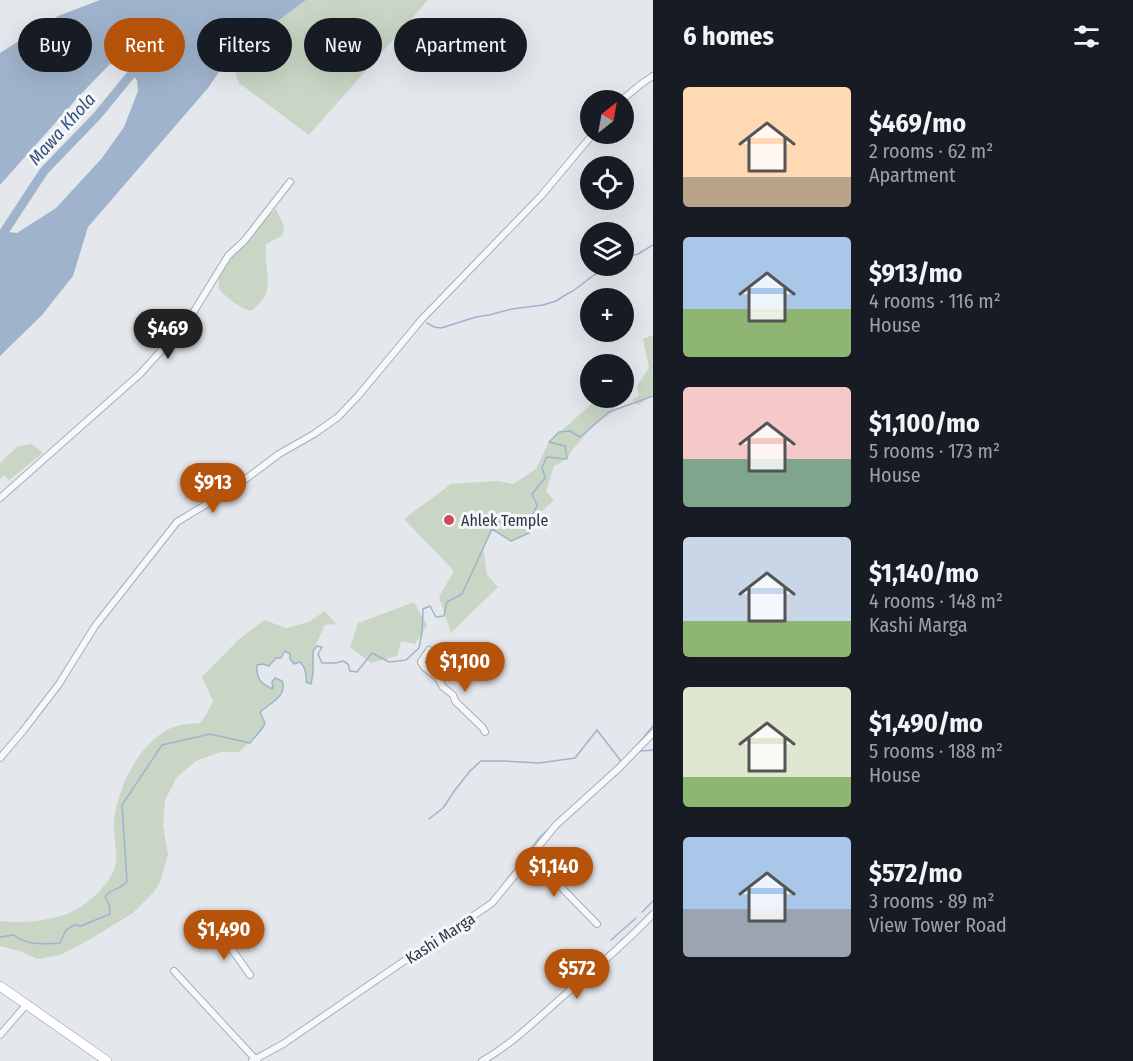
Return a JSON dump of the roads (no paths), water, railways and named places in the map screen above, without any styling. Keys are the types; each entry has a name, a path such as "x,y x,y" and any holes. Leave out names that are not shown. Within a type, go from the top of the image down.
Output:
{"highway":[{"path":"0,986 107,1061"}],"street":[{"path":"634,90 653,76"},
{"path":"0,758 59,684 95,626 177,522 235,487 279,454 338,417 422,319 489,252 541,196 585,144"},
{"path":"0,498 140,374 188,321 228,256 245,240 290,182"},
{"path":"429,650 421,662 424,667 438,678 443,687 453,695 455,701 485,732"},
{"name":"Kashi Marga","path":"254,1060 283,1044 492,903 556,825 618,769 653,733"},
{"path":"532,852 556,882 597,924"},
{"path":"482,1061 500,1051 620,946 653,914"},
{"path":"221,934 250,975"},
{"path":"174,971 254,1060"},
{"path":"0,1035 26,1005"}],"water":[{"path":"100,0 306,0 282,18 197,18 197,72 219,72 208,88 88,227 73,276 42,315 0,356 0,231 17,233 56,208 102,158 124,127 138,91 137,80 128,72 185,72 185,18 104,18 104,70 0,185 0,53 18,42 18,72 92,72 92,18 55,18"}],"waterway":[{"name":"Mawa Khola","path":"0,238 44,171 97,116 133,72"},
{"path":"634,255 653,245"},
{"path":"427,323 441,328 476,317 543,305 556,301 593,276"},
{"path":"0,937 14,935 30,943 60,943 66,930 74,925 81,926 110,914 109,904 105,897 127,881 122,805 162,745 210,734 250,743 265,723 260,712 277,699 283,686 282,681 275,678 272,682 273,689 262,683 257,674 257,665 269,666 276,658 281,658 285,651 290,654 290,659 294,664 300,662 302,664 306,671 306,682 311,684 313,651 317,646 322,647 318,654 322,663 343,661 348,664 350,671 357,672 372,653 389,662 406,660 419,648 423,609 430,606 436,617 444,616 447,602 462,594 492,529 511,541 529,533 537,505 532,494 545,478 542,467 547,457 567,459 565,446 549,442 559,432 570,431 580,437 609,412 653,396"},
{"path":"638,744 653,726"},
{"path":"429,819 443,808 470,771 481,761 539,763 575,758 597,730 621,761"},
{"path":"641,751 653,750"},
{"path":"613,770 620,763"},
{"path":"502,886 540,837 551,827"},
{"path":"642,912 653,901"},
{"path":"611,940 636,918"}],"place":[{"name":"Ahlek Temple","path":"449,520"}]}
